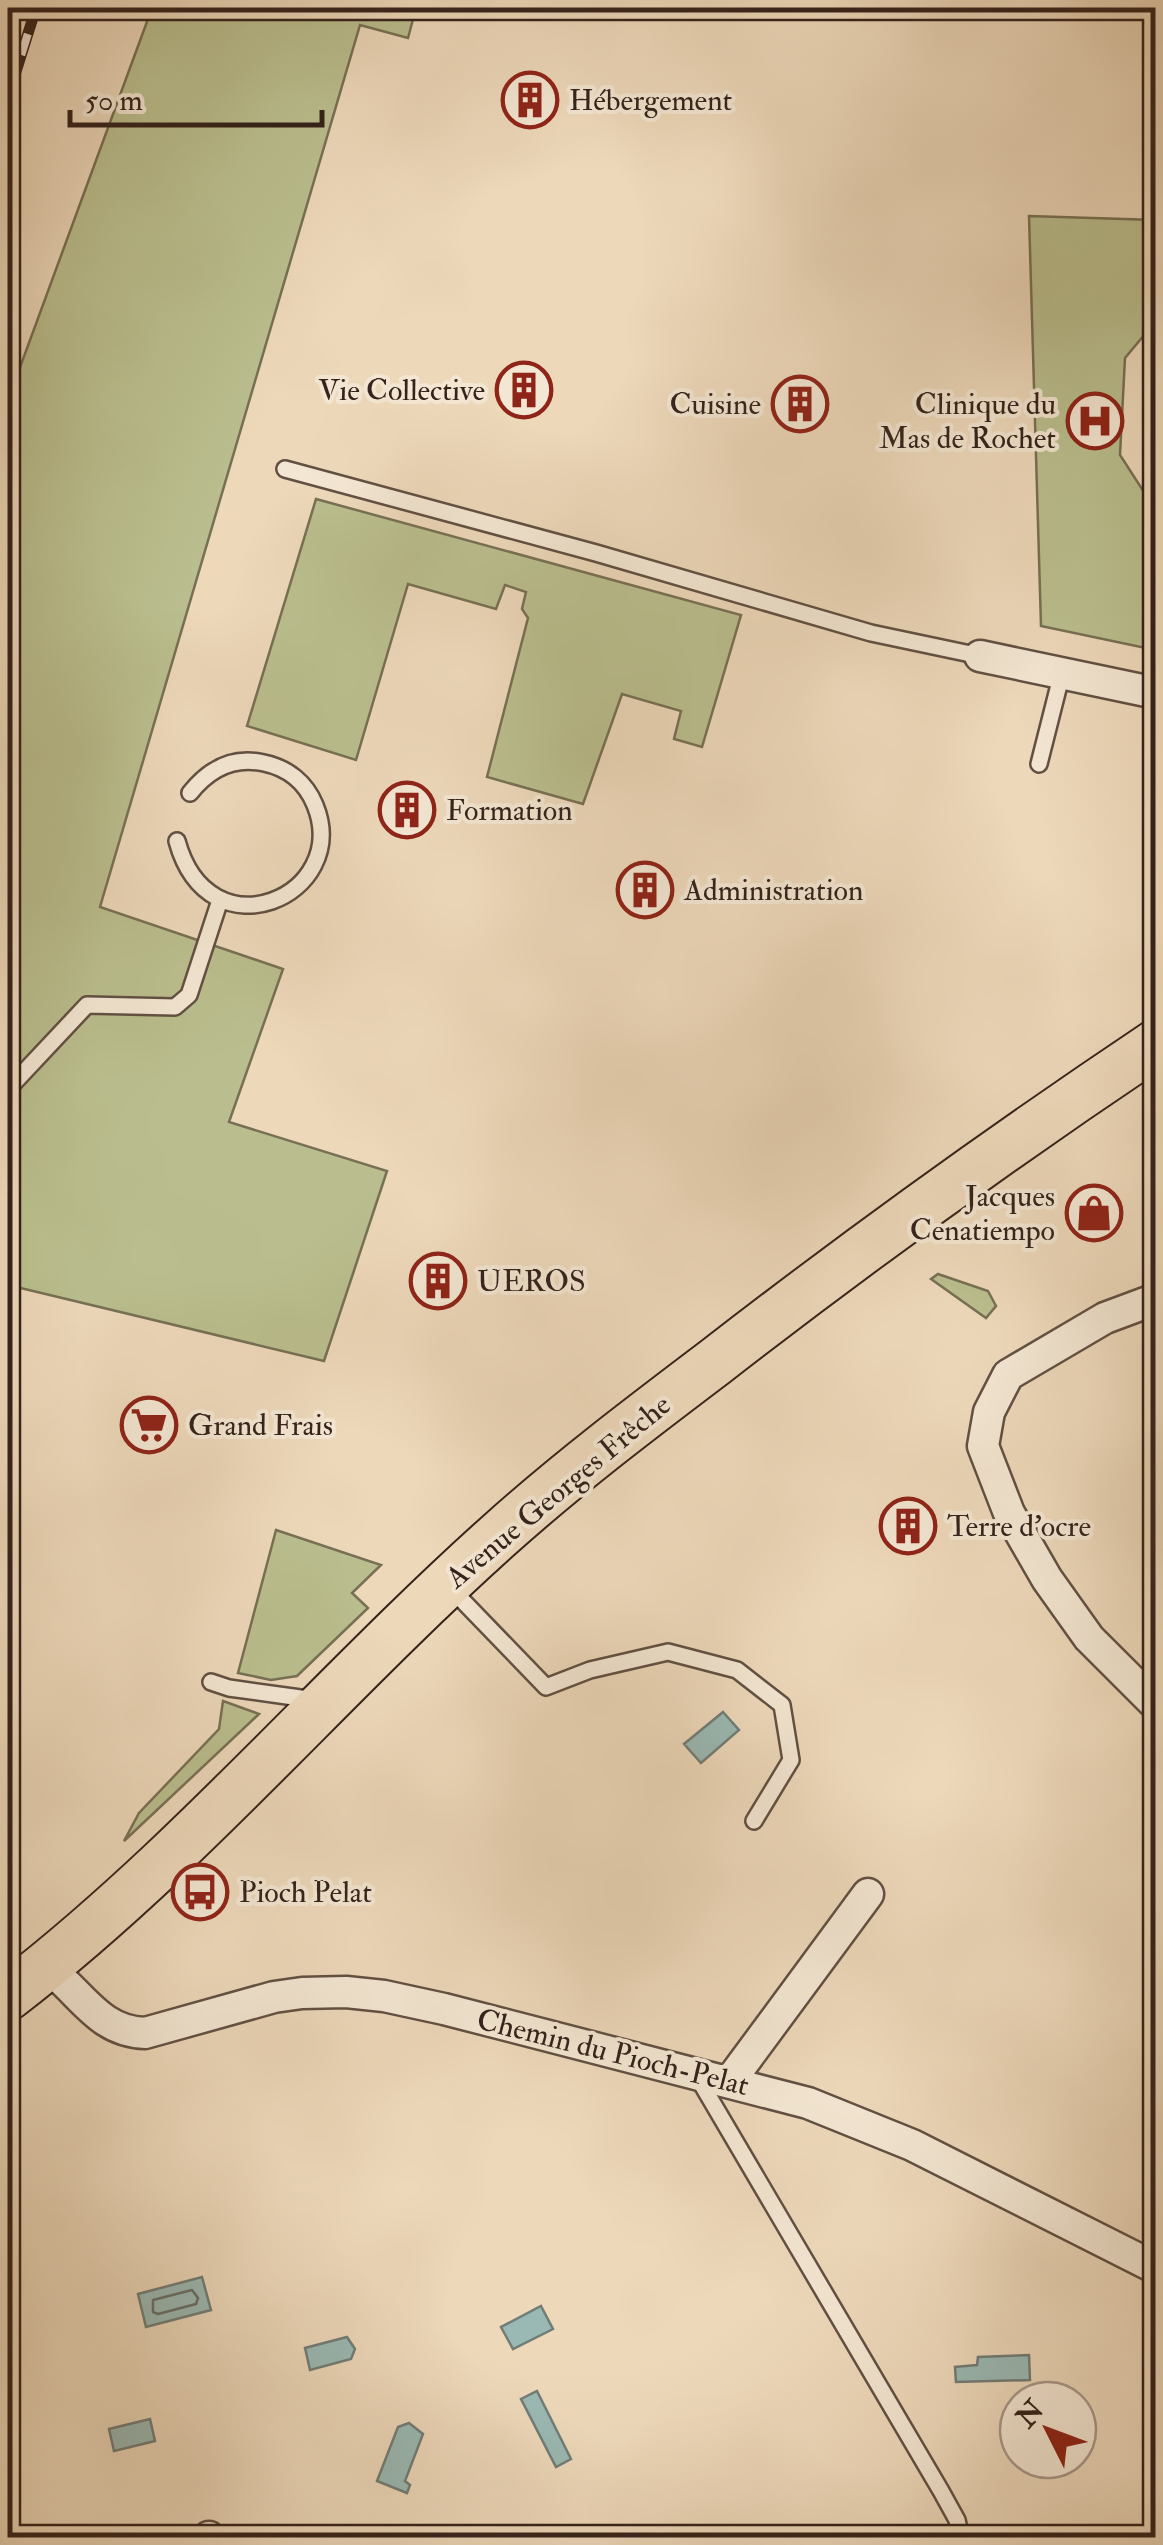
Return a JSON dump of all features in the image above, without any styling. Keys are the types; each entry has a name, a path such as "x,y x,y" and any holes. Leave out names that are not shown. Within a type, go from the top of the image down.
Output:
{"main road":[{"name":"Avenue Georges Frêche","path":"8,1996 151,1872 498,1536 613,1440 866,1248 1156,1044"},
{"name":"Avenue Georges Frêche","path":"8,2018 164,1889 462,1600 565,1508 652,1438 928,1232 1156,1072"}],"street":[{"path":"980,656 1156,693"},
{"path":"1156,1300 1105,1318 1008,1375 989,1412 983,1446 1009,1513 1047,1579 1089,1638 1156,1704"},
{"path":"730,2081 868,1894"},
{"name":"Chemin du Pioch-Pelat","path":"60,1978 100,2018 128,2032 145,2033 274,1997 346,1992 444,2009 730,2081 808,2102 883,2132 1156,2268"}],"lane":[{"path":"284,470 596,553 871,634 980,656"},
{"path":"1040,764 1062,673"},
{"path":"177,840 184,866 199,886 220,900 242,906 264,904 285,896 303,881 316,862 320,818 312,796 297,778 276,765 252,760 227,764 205,775 190,792"},
{"path":"8,1090 86,1005 175,1007 188,995 220,900"},
{"path":"462,1600 546,1687 590,1670 668,1652 737,1670 782,1705 790,1760 754,1821"},
{"path":"211,1682 324,1702"},
{"path":"694,2073 941,2491 962,2538"}],"green space":[{"path":"152,8 416,8 408,38 360,25 100,907 283,969 229,1122 387,1171 324,1361 8,1285 8,400"},
{"path":"1029,216 1155,220 1155,322 1125,358 1120,455 1155,509 1155,650 1041,626"},
{"path":"316,499 741,615 702,747 674,739 681,711 622,694 583,804 487,777 528,618 522,609 526,592 505,585 496,609 408,584 356,760 247,726"},
{"path":"938,1274 988,1291 996,1306 986,1318 931,1279"},
{"path":"276,1530 381,1565 352,1593 368,1608 297,1676 271,1680 238,1673"},
{"path":"223,1701 259,1714 124,1841 139,1813 219,1729"}],"water":[{"path":"723,1712 739,1730 701,1763 684,1744"},
{"path":"202,2277 211,2310 146,2327 138,2294"},
{"path":"541,2306 553,2329 513,2349 501,2327"},
{"path":"347,2337 355,2349 351,2359 310,2370 305,2348"},
{"path":"1029,2355 1030,2380 956,2382 955,2367 977,2365 978,2357"},
{"path":"537,2391 571,2459 556,2467 521,2399"},
{"path":"150,2419 155,2441 114,2451 109,2429"},
{"path":"409,2423 423,2434 405,2481 410,2485 407,2493 377,2481 398,2427"}],"railway":[{"path":"8,36 17,8"},
{"path":"8,97 36,8"}],"place":[{"name":"Hébergement","path":"530,100"},
{"name":"Vie Collective","path":"524,390"},
{"name":"Cuisine","path":"800,404"},
{"name":"Clinique du Mas de Rochet","path":"1095,421"},
{"name":"Formation","path":"407,810"},
{"name":"Administration","path":"645,890"},
{"name":"Jacques Cenatiempo","path":"1094,1213"},
{"name":"UEROS","path":"438,1281"},
{"name":"Grand Frais","path":"149,1425"},
{"name":"Terre d'ocre","path":"908,1526"},
{"name":"Pioch Pelat","path":"200,1892"}]}
